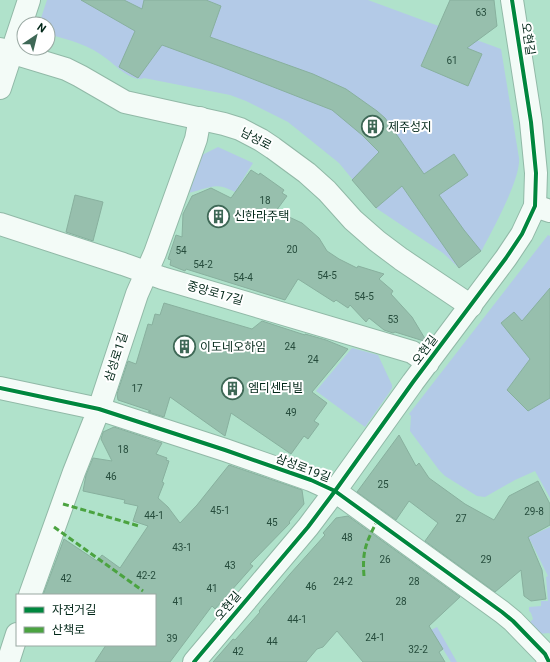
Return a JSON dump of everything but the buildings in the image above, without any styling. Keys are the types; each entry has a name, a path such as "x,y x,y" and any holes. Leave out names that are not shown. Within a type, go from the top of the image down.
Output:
{"street":[{"path":"0,88 6,51 29,0"},
{"name":"오현길","path":"194,662 308,527 542,208 512,0"},
{"name":"남성로","path":"6,51 66,69 90,81 125,102 200,118 240,129 273,148 317,182 353,220 377,241 471,306"},
{"name":"삼성로1길","path":"30,594 74,472 99,409 137,294 155,253 196,139 200,118"},
{"name":"중앙로17길","path":"0,224 147,272 412,352 428,363"},
{"name":"삼성로19길","path":"0,388 99,409 226,450 311,480 335,491 502,612 545,654 549,662"},
{"path":"8,662 16,637"}],"shaded area":[{"name":"제주성지","path":"47,0 368,0 501,49 519,158 516,178 506,202 482,250 459,268 443,253 376,208 339,163 288,122 246,101 230,95 130,76 94,50 56,36 56,16 42,16"},
{"path":"218,147 253,163 235,192 218,186 187,193 200,156"},
{"path":"548,235 550,236 550,498 535,471 515,480 485,497 477,496 445,476 439,470 410,431 411,416 409,414"},
{"path":"352,348 378,355 392,385 389,393 365,427 316,391"},
{"path":"550,527 550,634 538,634 529,623 533,619 529,611 529,607 541,606 541,601 548,601 546,577 548,576 530,540 525,542 524,539"},
{"path":"437,627 457,662 451,662 431,630"}],"marked path":[{"path":"63,504 139,526"},
{"path":"364,576 364,553 370,535 377,521"},
{"path":"54,527 143,591"}],"cycle path":[{"path":"194,662 308,527 413,382 506,258 522,234 535,206 536,173 531,122 512,0"},
{"path":"0,388 99,409 225,450 311,480 335,491 502,612 513,621 545,654 549,662"}],"place":[{"name":"제주성지","path":"372,127"},
{"name":"신한라주택","path":"218,216"},
{"name":"이도네오하임","path":"184,347"},
{"name":"엠디센터빌","path":"233,388"}]}
